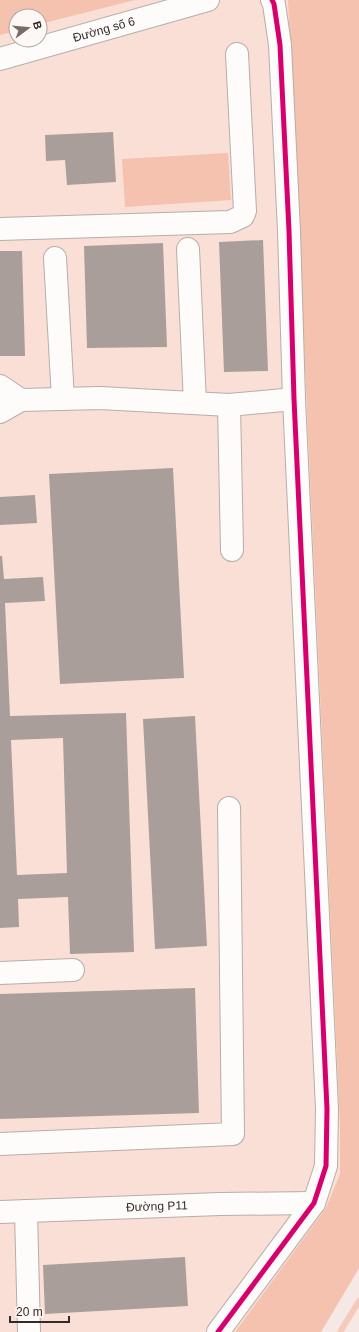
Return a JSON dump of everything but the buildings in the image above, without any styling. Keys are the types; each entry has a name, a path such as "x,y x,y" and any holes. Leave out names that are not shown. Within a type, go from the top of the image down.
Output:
{"street":[{"name":"Đường số 6","path":"0,59 208,0"},
{"path":"218,1332 314,1203 326,1166 327,1109 294,399 289,231 278,1"},
{"path":"0,229 181,225 230,222 243,216 245,211 238,54"},
{"path":"188,249 195,403"},
{"path":"55,258 63,399"},
{"path":"0,386 21,400"},
{"path":"0,412 21,400 100,398 229,405 294,399"},
{"path":"229,405 232,550"},
{"path":"0,1144 233,1134 229,808"},
{"path":"0,973 73,970"},
{"name":"Đường P11","path":"0,1212 220,1204 314,1203"},
{"path":"26,1211 29,1332"}],"shaded area":[{"path":"0,0 359,0 359,1269 321,1332 0,1332"},
{"path":"0,0 135,0 48,22 48,8 8,8 8,33 0,35"},
{"path":"288,0 359,0 359,1268 321,1332 235,1332 326,1208 340,1174 340,1124"},
{"path":"228,153 231,200 125,207 122,159"}],"waterway":[{"path":"340,1332 359,1301"}],"cycle path":[{"path":"218,1332 314,1203 326,1166 327,1109 294,399 289,231 280,45 274,4 272,0"}]}
